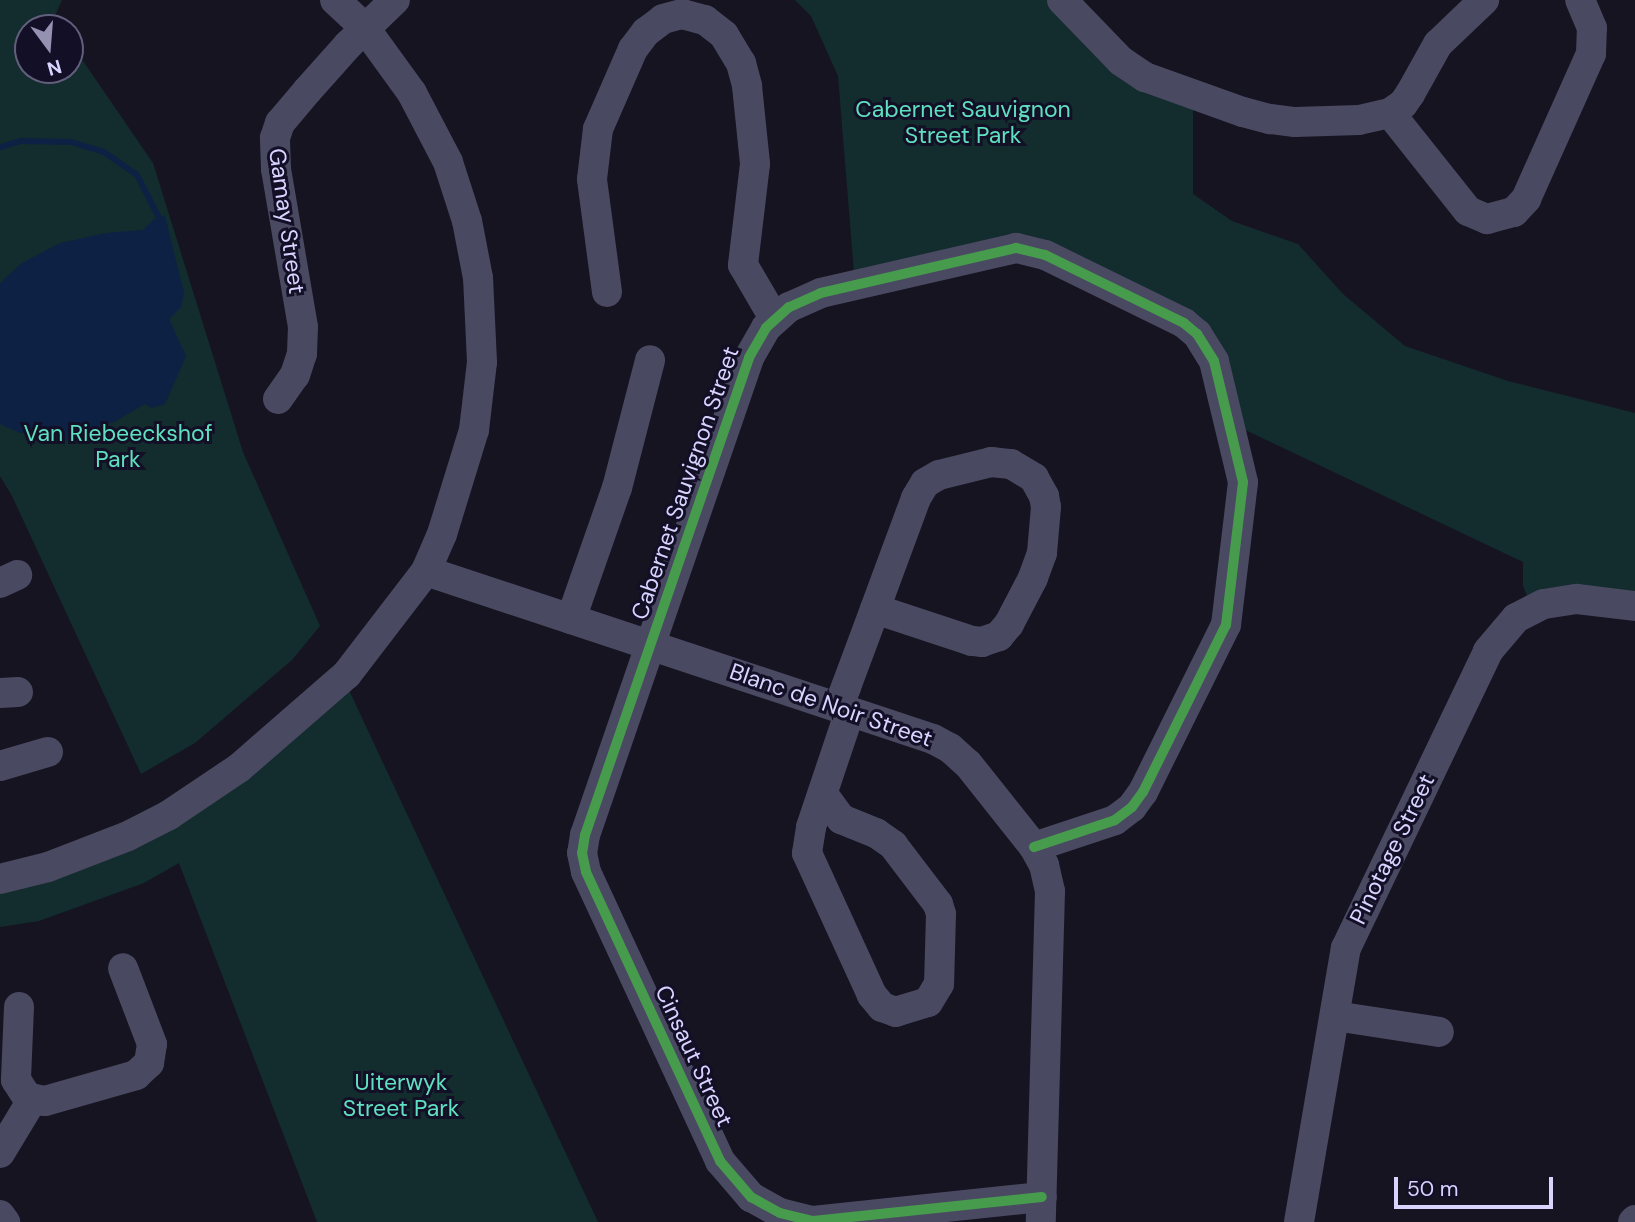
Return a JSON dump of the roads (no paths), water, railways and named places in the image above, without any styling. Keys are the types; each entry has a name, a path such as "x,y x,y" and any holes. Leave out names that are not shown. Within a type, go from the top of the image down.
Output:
{"street":[{"path":"0,879 58,863 128,836 169,815 239,768 347,674 426,570 442,534 474,430 482,362 478,278 467,221 448,162 412,93 365,28 335,0"},
{"name":"Gamay Street","path":"278,399 295,374 302,354 303,327 276,169 275,138 280,123 365,28 395,0"},
{"path":"1062,0 1121,61 1145,77 1270,120 1295,121 1359,120 1390,113 1403,104 1410,94 1438,44 1484,0"},
{"path":"1390,113 1468,211 1487,219 1514,212 1526,199 1591,54 1592,28 1580,0"},
{"path":"607,292 592,180 597,129 633,49 654,26 682,14 705,20 724,35 741,63 749,97 755,164 744,265 774,318"},
{"name":"Cabernet Sauvignon Street","path":"651,645 750,358 759,338 774,318 804,298 1007,248 1026,249 1184,323 1197,334 1214,360 1243,482 1226,625 1143,792 1132,807 1115,820 1034,847"},
{"path":"571,619 617,488 650,360"},
{"path":"823,794 841,818 877,833 892,845 939,904 939,984 928,1002 897,1012 882,1007 872,995 807,853 807,841 823,794 844,709 875,609 916,498 925,482 939,475 991,462 1011,464 1034,478 1044,496 1046,507 1042,553 1009,624 999,636 982,642 972,641 875,609"},
{"name":"Blanc de Noir Street","path":"426,570 933,739 958,754 1034,847 1048,877 1051,910 1041,1210"},
{"name":"Pinotage Street","path":"1299,1222 1346,948 1496,639 1516,618 1544,604 1577,599 1635,606"},
{"name":"Cinsaut Street","path":"651,645 586,835 583,863 729,1175 764,1206 788,1216 813,1221 1041,1210"},
{"path":"0,766 48,752"},
{"path":"19,1007 16,1080 22,1093 32,1100 45,1101 136,1075 149,1063 152,1044 123,968"},
{"path":"1335,1016 1439,1032"},
{"path":"0,1153 32,1100"},
{"path":"0,1215 5,1222"}],"water":[{"path":"165,216 184,293 181,307 169,319 186,356 165,404 152,408 145,404 114,422 79,431 65,441 51,431 20,433 0,424 0,284 22,263 60,243 106,233 143,230 154,219"}],"waterway":[{"path":"0,147 21,141 71,142 104,152 137,175 159,218"}],"park label":[{"name":"Cabernet Sauvignon Street Park","path":"963,122"},
{"name":"Van Riebeeckshof Park","path":"118,446"},
{"name":"Uiterwyk Street Park","path":"401,1095"}]}
